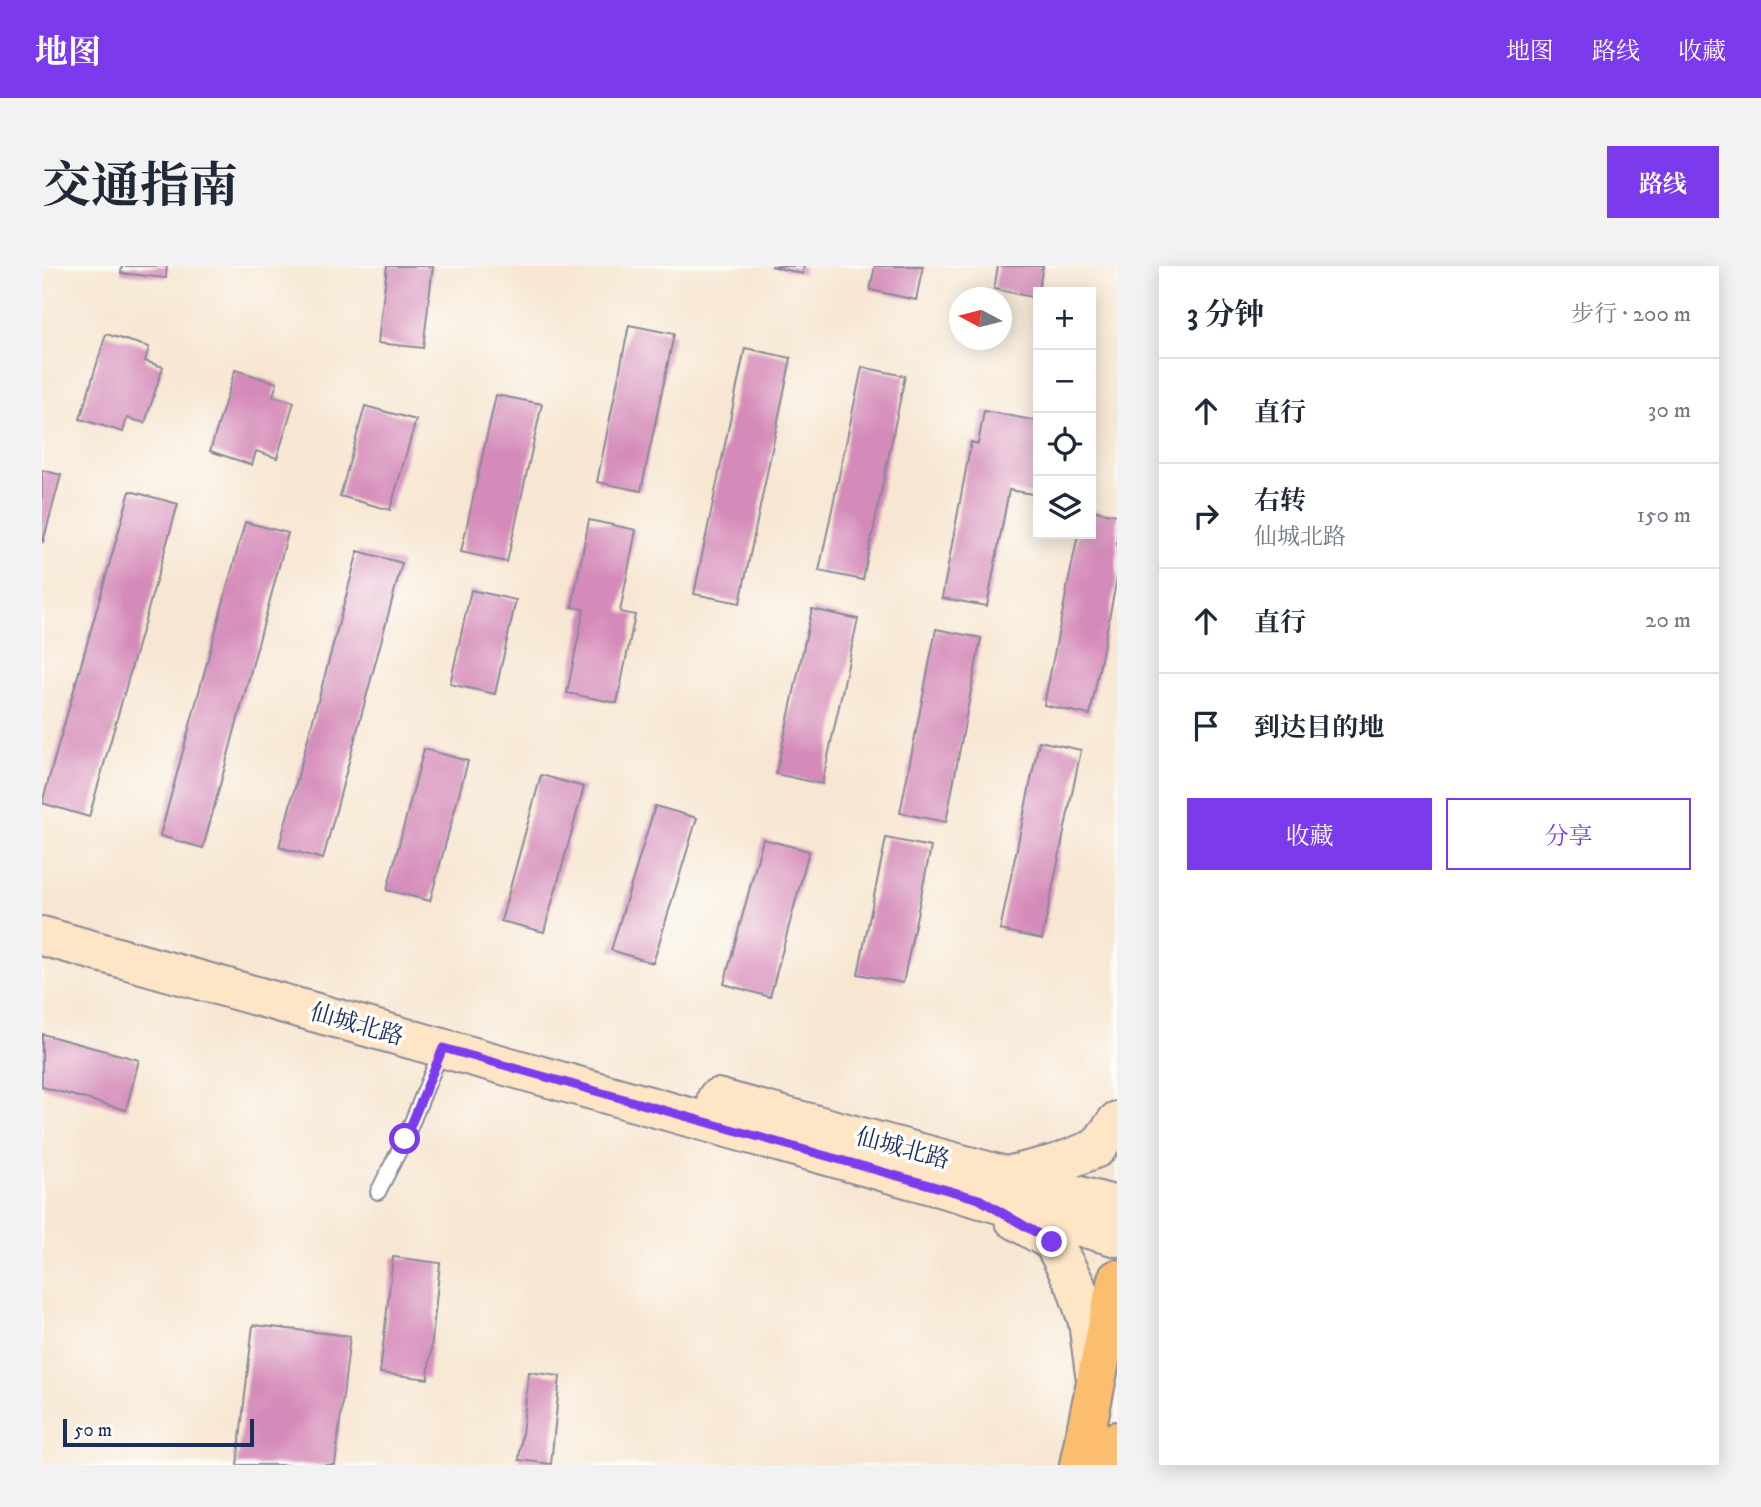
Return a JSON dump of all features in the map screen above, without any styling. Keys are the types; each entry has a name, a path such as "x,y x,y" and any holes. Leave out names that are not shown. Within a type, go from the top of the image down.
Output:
{"main road":[{"name":"仙城北路","path":"42,912 993,1187 1117,1237"},
{"name":"仙城北路","path":"42,936 443,1048 993,1187 1117,1206"},
{"path":"1096,1381 1088,1322 1076,1286 1052,1242 993,1187 1097,1148 1117,1121"},
{"path":"1079,1465 1117,1279"},
{"path":"1112,1465 1117,1441"}],"lane":[{"path":"379,1192 405,1139 443,1048"}],"building":[{"path":"122,266 167,266 166,278 121,273"},
{"path":"387,266 433,266 423,348 378,343"},
{"path":"771,266 804,266 803,274"},
{"path":"875,266 923,266 916,300 870,290"},
{"path":"998,266 1043,266 1039,287 1033,287 1033,297 1012,293 1012,287 994,287"},
{"path":"629,325 674,334 641,491 597,482"},
{"path":"106,334 149,347 145,361 163,367 145,423 127,418 123,432 80,419"},
{"path":"745,348 791,358 740,603 694,594"},
{"path":"862,367 905,376 863,580 819,571"},
{"path":"235,370 277,383 273,396 294,402 277,458 256,451 252,465 210,451"},
{"path":"496,395 542,404 507,562 461,552"},
{"path":"365,406 416,420 390,510 340,496"},
{"path":"984,411 1033,420 1033,494 1009,490 987,606 942,598 971,442 978,444"},
{"path":"42,470 61,475 43,542 42,542"},
{"path":"130,491 178,504 89,817 42,803"},
{"path":"1096,511 1117,515 1117,578 1090,715 1044,705 1077,539 1096,539"},
{"path":"589,520 636,530 620,612 635,615 617,703 567,693 584,609 572,607"},
{"path":"245,522 288,533 203,848 160,836"},
{"path":"358,551 402,563 323,859 279,847"},
{"path":"471,590 516,600 495,694 450,684"},
{"path":"812,609 858,619 822,784 776,774"},
{"path":"936,629 981,638 946,822 900,813"},
{"path":"1039,741 1081,750 1042,939 1000,930"},
{"path":"424,749 468,761 430,901 387,890"},
{"path":"541,775 584,787 544,932 501,921"},
{"path":"655,806 697,818 653,963 611,950"},
{"path":"886,838 931,847 903,983 858,974"},
{"path":"763,839 809,851 770,997 724,984"},
{"path":"42,1034 139,1060 126,1110 42,1087"},
{"path":"393,1257 440,1263 428,1379 380,1373"},
{"path":"253,1325 350,1336 335,1465 237,1465"},
{"path":"529,1372 560,1376 551,1464 519,1460"}],"route":[{"path":"405,1139 443,1048 979,1199 1052,1242"}]}
